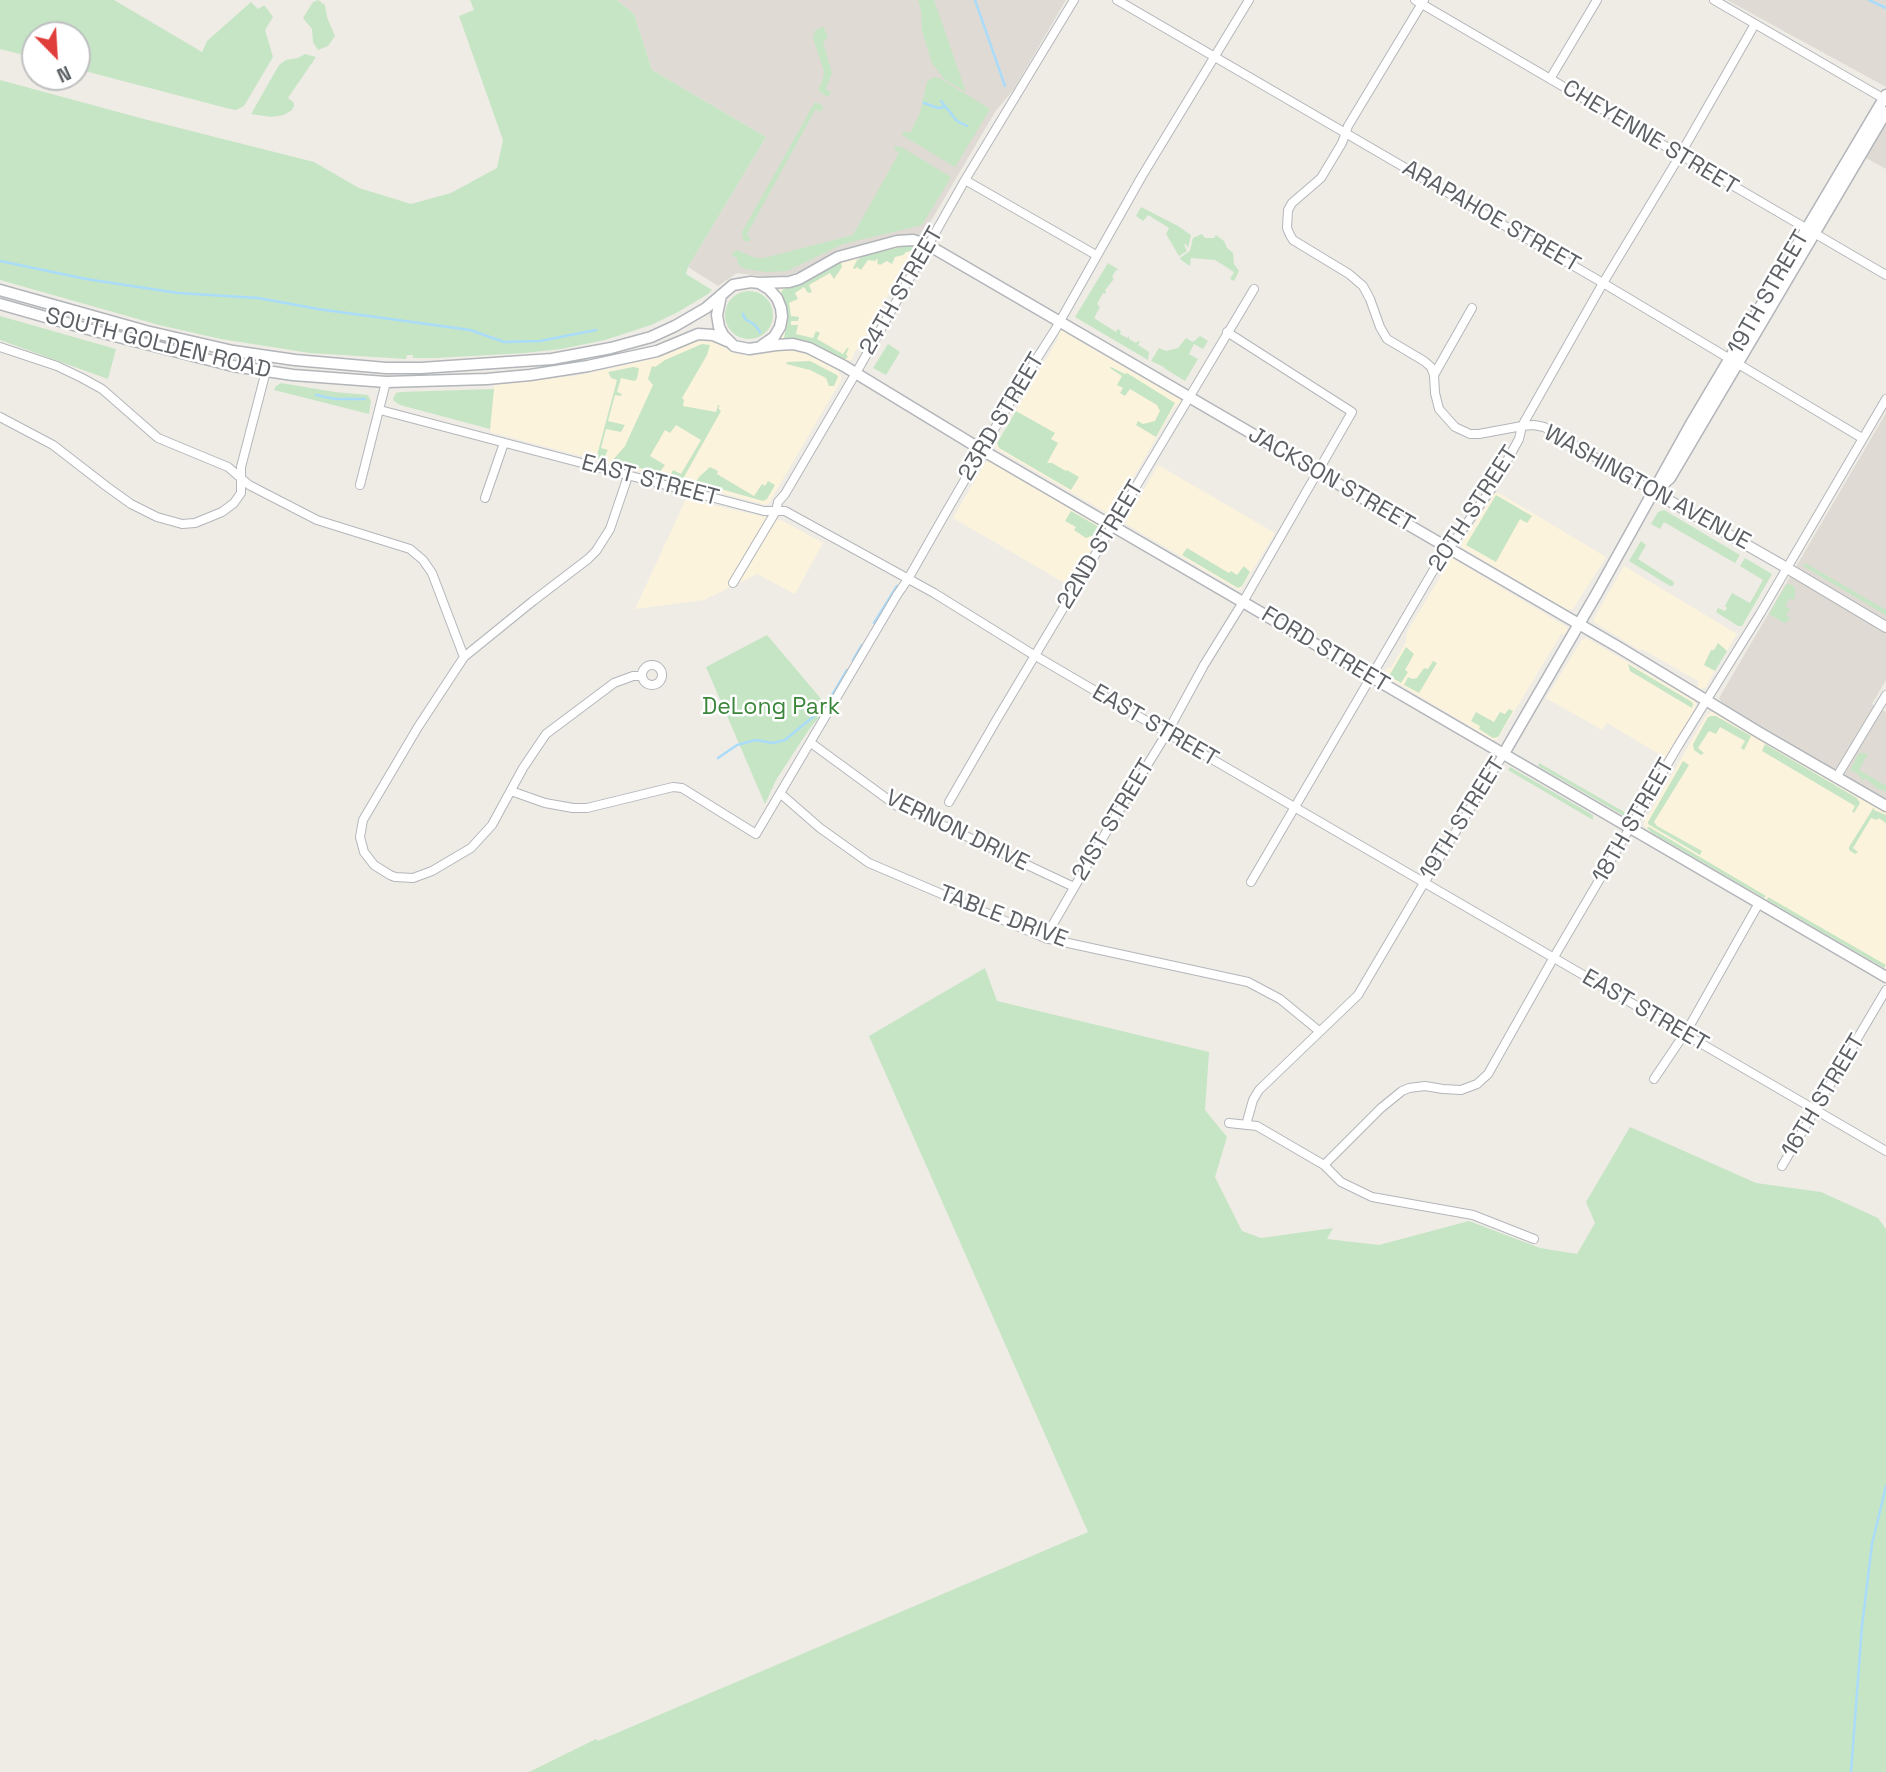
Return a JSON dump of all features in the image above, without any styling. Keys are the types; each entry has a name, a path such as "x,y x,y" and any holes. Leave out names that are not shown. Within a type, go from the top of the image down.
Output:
{"main road":[{"name":"19TH STREET","path":"1503,755 1654,492 1670,478 1885,98"},
{"name":"19TH STREET","path":"1810,232 1886,112"},
{"name":"JACKSON STREET","path":"760,283 789,282 838,257 897,241 913,240 928,245 1886,806"},
{"path":"740,283 760,283 777,298 782,317 780,327 774,337 758,348 742,349 730,342 719,327 717,314 721,295 740,283"},
{"name":"SOUTH GOLDEN ROAD","path":"0,290 193,342 271,357 421,369 552,359 595,352 639,341 675,326 706,309 721,295"},
{"name":"SOUTH GOLDEN ROAD","path":"0,304 233,366 386,382 454,381 543,373 657,351 698,334 713,335 730,342"},
{"name":"FORD STREET","path":"758,348 793,344 809,348 856,373 982,450 1886,977"},
{"path":"266,371 271,357"},
{"path":"386,368 386,382"}],"street":[{"name":"24TH STREET","path":"733,583 965,180 1074,0"},
{"name":"ARAPAHOE STREET","path":"1117,0 1603,282 1862,438"},
{"name":"23RD STREET","path":"512,791 545,803 587,808 673,787 682,788 756,834 1249,0"},
{"path":"1550,79 1597,0"},
{"path":"1714,0 1885,98"},
{"path":"1420,1 1321,178 1292,203 1288,210 1287,228 1293,240 1349,274 1363,286 1387,339 1424,361 1431,367 1434,375"},
{"name":"CHEYENNE STREET","path":"1420,1 1886,275"},
{"name":"20TH STREET","path":"1251,882 1433,571 1492,488 1519,439 1522,426 1603,282 1680,156 1755,24"},
{"path":"965,180 1096,255"},
{"name":"22ND STREET","path":"949,802 1254,289"},
{"path":"1434,375 1472,308"},
{"name":"21ST STREET","path":"1045,938 1167,733 1204,665 1244,602 1352,412 1227,332"},
{"path":"0,347 57,366 82,378 102,389 158,438 228,467 249,485 317,520 410,549 423,560 432,573 464,656"},
{"path":"0,417 53,445 131,504 157,517 182,524 195,523 222,512 234,503 241,493 241,467 266,371"},
{"name":"WASHINGTON AVENUE","path":"1434,375 1435,393 1440,409 1455,427 1479,434 1522,426 1544,427 1886,626"},
{"path":"360,485 386,382"},
{"name":"18TH STREET","path":"1324,1165 1386,1103 1402,1091 1416,1086 1461,1090 1477,1084 1492,1068 1678,746 1886,399"},
{"name":"EAST STREET","path":"380,410 764,511 785,511 934,593 1167,733 1886,1151"},
{"path":"485,498 504,443"},
{"path":"628,476 610,529 596,551 464,656 363,820 360,837 364,852 373,865 390,875 413,878 432,871 471,848 492,825 523,768 547,734 614,683 633,676 642,676"},
{"path":"1836,778 1886,695"},
{"name":"VERNON DRIVE","path":"811,743 897,806 1074,887"},
{"name":"19TH STREET","path":"1246,1125 1253,1100 1259,1090 1358,995 1503,755"},
{"name":"TABLE DRIVE","path":"781,794 820,828 869,863 1045,938 1248,982 1280,999 1319,1031"},
{"path":"1654,1079 1685,1034 1759,903"},
{"name":"16TH STREET","path":"1782,1166 1886,990"},
{"path":"1230,1124 1257,1126 1324,1165 1341,1182 1372,1198 1473,1215 1534,1239"}],"shaded area":[{"path":"617,0 1066,0 1014,89 995,112 928,226 931,230 927,236 908,234 842,250 786,276 737,273 718,286 688,267 766,137 652,70 634,14"},
{"path":"1727,0 1886,0 1886,87"},
{"path":"1886,116 1886,169 1866,158"},
{"path":"906,245 915,246 919,250 916,254 913,253 852,360 843,361 808,342 779,339 787,316 786,305 778,290 799,285 839,263"},
{"path":"1063,329 1067,334 1179,397 1181,401 1175,406 1112,514 995,446 1059,337 1058,333"},
{"path":"704,340 717,343 735,354 752,356 772,351 798,351 838,371 841,376 766,505 490,432 494,385 575,376 657,358"},
{"path":"1886,413 1886,680 1872,704 1886,712 1886,800 1722,703 1719,698"},
{"path":"988,461 1101,527 1102,531 1070,586 953,518"},
{"path":"1158,465 1275,533 1241,589 1238,590 1126,524"},
{"path":"1495,493 1606,557 1573,609 1568,610 1461,547"},
{"path":"686,499 783,521 823,543 795,594 757,574 704,600 635,609"},
{"path":"1453,556 1457,561 1567,627 1567,631 1561,634 1497,740 1384,675 1406,642 1407,632 1448,564 1447,560"},
{"path":"1624,566 1737,634 1705,688 1698,689 1698,681 1642,649 1639,650 1594,622"},
{"path":"1586,638 1695,701 1694,710 1666,758 1607,723 1602,730 1546,698 1582,640"},
{"path":"1717,712 1886,811 1886,969 1644,826 1645,818 1706,716"}],"green space":[{"path":"0,0 114,0 202,52 207,41 251,2 258,9 265,6 273,17 265,30 273,57 244,106 236,110 91,73 91,21 21,21 21,54 0,49"},
{"path":"318,0 325,5 335,36 328,46 318,50 313,42 312,29 303,18 313,2"},
{"path":"470,0 617,0 634,14 652,70 766,137 688,267 686,274 712,290 708,294 651,325 605,340 525,353 436,358 413,358 413,355 407,355 406,359 310,353 221,339 159,325 0,280 0,80 21,86 21,91 41,91 314,162 359,188 411,204 451,193 497,168 503,140 459,16 474,10"},
{"path":"918,0 934,0 966,92 944,79 932,63 922,31"},
{"path":"822,27 828,37 823,42 832,73 826,89 831,93 827,97 818,90 824,71 813,38 815,31"},
{"path":"305,54 316,57 288,98 294,103 292,110 284,115 271,117 251,114 279,65"},
{"path":"934,77 990,109 955,167 902,135 904,131 910,133 920,113 927,82"},
{"path":"815,102 822,105 823,109 815,110 747,234 751,240 746,242 742,232"},
{"path":"896,146 951,177 922,225 843,244 787,271 744,269 738,264 737,258 731,255 736,250 756,258 764,258 853,235 899,153 894,149"},
{"path":"1141,207 1191,235 1188,248 1184,245 1187,251 1179,256 1166,234 1169,228 1148,215 1143,221 1136,216"},
{"path":"1202,234 1205,238 1214,238 1216,235 1233,253 1234,264 1239,271 1234,281 1230,279 1234,272 1215,260 1191,258 1190,266 1181,260 1180,258 1190,251 1193,238"},
{"path":"915,246 911,251 895,257 892,264 887,261 880,265 877,259 868,260 861,270 853,268 863,256"},
{"path":"839,263 842,267 834,279 830,273 809,285 812,292 808,293 804,287 795,293 798,299 789,303 791,316 799,317 798,321 791,321 791,325 798,325 796,334 813,338 816,331 820,333 817,339 843,354 849,348 846,354 848,357 843,361 808,342 784,339 787,316 781,295 782,290 809,280"},
{"path":"1108,263 1119,270 1116,270 1112,277 1114,279 1097,304 1100,307 1094,318 1116,332 1118,329 1120,334 1127,338 1129,336 1129,339 1136,343 1140,342 1138,345 1149,352 1148,360 1075,317"},
{"path":"749,291 758,292 766,298 772,306 772,324 766,332 758,338 749,339 740,338 732,332 726,324 725,315 726,306 732,298 740,292"},
{"path":"0,316 116,349 108,379 0,340"},
{"path":"1200,336 1208,341 1203,349 1194,344 1189,354 1198,359 1185,381 1151,361 1159,348 1166,351 1178,348 1186,338 1193,342"},
{"path":"702,344 710,345 682,398 683,406 716,412 718,405 721,411 684,477 679,479 670,476 673,470 681,474 701,440 676,425 670,433 665,430 650,456 665,465 659,473 612,461 625,446 653,385 648,379 652,366 655,367"},
{"path":"888,344 900,352 886,375 873,368"},
{"path":"810,361 837,375 834,386 829,386 826,378 810,370 786,364"},
{"path":"1111,367 1127,373 1175,403 1156,437 1136,425 1138,421 1143,424 1155,421 1160,411 1157,405 1130,389 1125,396 1120,393 1123,388 1117,385 1122,376"},
{"path":"639,368 637,379 634,381 621,378 617,392 622,394 615,395 608,421 625,425 621,432 606,429 601,448 608,450 602,460 596,459 617,380 611,378 608,372"},
{"path":"281,383 368,395 371,401 369,414 274,390"},
{"path":"494,389 490,429 400,405 393,399 396,393 400,392"},
{"path":"1016,411 1055,433 1051,439 1058,443 1047,463 1079,477 1071,490 999,448 997,443"},
{"path":"710,467 754,496 762,484 765,486 768,481 775,485 763,501 696,482"},
{"path":"1496,495 1532,516 1527,523 1520,519 1496,562 1466,545"},
{"path":"1664,510 1740,555 1735,563 1664,522 1660,529 1651,524 1658,512"},
{"path":"1071,511 1099,527 1099,533 1086,538 1074,530 1076,527 1065,521"},
{"path":"1641,541 1646,545 1638,559 1674,582 1673,586 1629,561"},
{"path":"1187,548 1229,573 1231,571 1237,575 1244,566 1250,572 1238,588 1182,555"},
{"path":"1745,558 1772,574 1742,626 1738,626 1716,612 1718,608 1725,611 1732,593 1750,603 1763,580 1740,566"},
{"path":"1805,563 1886,610 1886,615 1803,566"},
{"path":"1786,585 1795,587 1795,600 1790,598 1785,606 1790,609 1786,615 1790,618 1784,623 1769,614"},
{"name":"DeLong Park","path":"767,635 828,707 810,728 776,780 765,804 706,667"},
{"path":"1718,643 1727,651 1715,671 1704,665 1711,650 1714,650"},
{"path":"1406,647 1414,654 1401,683 1389,676"},
{"path":"1433,661 1437,663 1419,693 1404,685 1408,677 1417,678"},
{"path":"1628,664 1692,702 1692,708 1630,671"},
{"path":"1509,709 1513,711 1498,737 1493,738 1471,721 1476,712 1494,722 1500,712 1505,714"},
{"path":"1711,716 1716,716 1751,736 1744,750 1741,748 1745,741 1720,727 1716,734 1709,731 1698,748 1704,753 1701,755 1694,750 1693,744"},
{"path":"1765,744 1857,798 1860,803 1854,813 1852,812 1855,806 1762,751"},
{"path":"1859,753 1868,754 1859,770 1886,786 1886,791 1878,789 1865,778 1863,781 1858,774 1850,770"},
{"path":"1683,761 1689,765 1654,822 1702,851 1700,855 1648,824"},
{"path":"1539,763 1626,813 1626,817 1538,766"},
{"path":"1510,767 1593,815 1593,820 1508,770"},
{"path":"1874,807 1874,810 1886,815 1886,823 1879,818 1871,818 1853,848 1858,852 1855,854 1849,847"},
{"path":"1648,827 1766,896 1764,898 1652,833"},
{"path":"1768,897 1886,965 1884,968 1767,900"},
{"path":"985,968 997,1001 1209,1052 1205,1110 1227,1137 1215,1177 1242,1231 1261,1238 1333,1228 1327,1239 1379,1245 1469,1221 1540,1248 1577,1254 1595,1223 1586,1202 1630,1127 1756,1183 1821,1192 1878,1218 1886,1229 1886,1772 529,1772 596,1739 598,1741 1088,1532 869,1036"}],"waterway":[{"path":"975,0 1005,86"},
{"path":"1869,0 1886,8"},
{"path":"941,101 957,121 967,126"},
{"path":"924,103 938,108 944,107"},
{"path":"0,261 86,279 178,293 258,298 470,330 504,342 540,341 596,330"},
{"path":"743,314 760,332"},
{"path":"316,395 335,399 365,399"},
{"path":"874,623 897,586"},
{"path":"853,660 862,645"},
{"path":"718,758 737,745 756,740 773,743 785,740 825,707 847,670"},
{"path":"1851,1772 1862,1626 1872,1544 1886,1486"}]}
